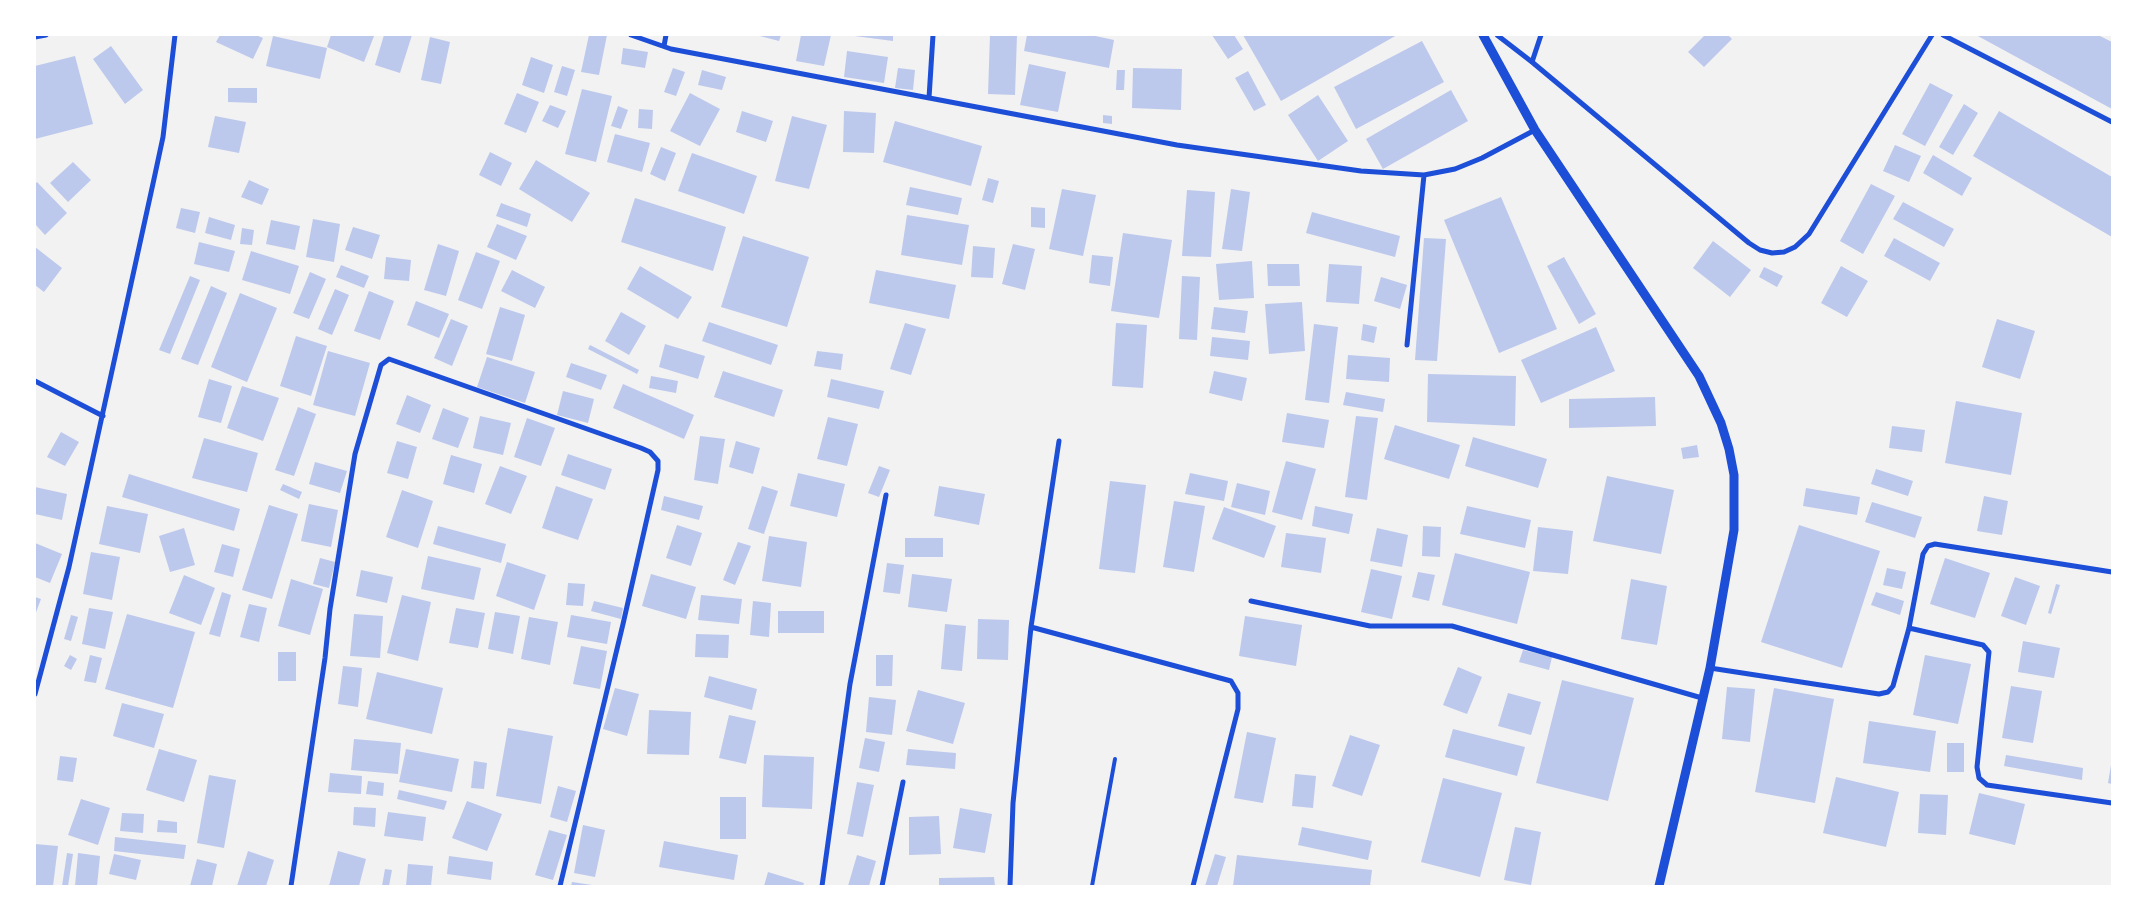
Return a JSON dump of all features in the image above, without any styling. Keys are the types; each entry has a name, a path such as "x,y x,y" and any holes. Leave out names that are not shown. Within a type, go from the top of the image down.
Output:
{"street":[{"path":"35,37 46,35"},
{"path":"35,694 69,567 163,137 175,35"},
{"path":"631,35 664,46 1177,145 1361,171 1424,175 1455,170 1534,130"},
{"path":"664,46 666,35"},
{"path":"930,98 933,35"},
{"path":"1483,35 1534,130 1699,376 1721,423 1734,475 1734,530 1710,668 1659,886"},
{"path":"1497,35 1754,247 1766,252 1778,253 1796,248 1809,234 1932,35"},
{"path":"1532,62 1542,35"},
{"path":"1943,35 2112,122"},
{"path":"1407,345 1424,175"},
{"path":"291,886 325,658 330,609 355,454 381,365 390,359 641,448 650,452 658,461 658,470 623,624 560,886"},
{"path":"35,381 103,416"},
{"path":"1010,886 1013,803 1031,628 1059,441"},
{"path":"822,886 850,684 886,495"},
{"path":"1710,668 1879,694 1888,692 1894,686 1909,628 1923,554 1928,546 1935,544 2112,572"},
{"path":"1251,601 1370,626 1452,626 1702,698"},
{"path":"1031,628 1231,680 1238,693 1238,709 1193,886"},
{"path":"1909,628 1983,645 1989,652 1977,767 1979,778 1987,785 2112,804"},
{"path":"882,886 903,782"}],"lane":[{"path":"1092,886 1115,758"}],"building":[{"path":"220,35 256,35 263,38 253,59 216,42"},
{"path":"331,35 374,36 364,62 327,47"},
{"path":"384,35 412,35 400,73 375,65"},
{"path":"589,35 607,35 599,75 581,72"},
{"path":"756,35 781,35 779,41"},
{"path":"801,35 831,35 824,66 796,61"},
{"path":"847,35 893,35 893,41"},
{"path":"990,35 1017,35 1015,95 988,94"},
{"path":"1027,35 1091,35 1114,40 1109,68 1024,51"},
{"path":"1212,35 1234,35 1243,49 1228,59"},
{"path":"1243,35 1397,35 1281,101"},
{"path":"1705,35 1728,35 1732,39 1704,67 1688,52"},
{"path":"1976,35 2098,35 2112,42 2112,109"},
{"path":"273,36 327,48 320,79 266,66"},
{"path":"430,37 450,42 441,84 421,80"},
{"path":"1422,41 1444,82 1356,129 1334,87"},
{"path":"111,46 143,90 125,104 93,59"},
{"path":"623,48 648,52 645,68 621,64"},
{"path":"847,51 888,57 884,83 844,77"},
{"path":"75,56 93,124 35,139 35,66"},
{"path":"531,57 553,65 544,93 522,85"},
{"path":"1029,64 1066,72 1058,112 1020,105"},
{"path":"562,66 575,70 567,96 554,92"},
{"path":"673,68 685,72 676,96 664,92"},
{"path":"898,68 915,70 913,90 895,88"},
{"path":"1133,68 1182,69 1181,110 1132,108"},
{"path":"702,70 726,77 722,90 698,85"},
{"path":"1117,70 1125,70 1124,90 1116,90"},
{"path":"1248,71 1266,105 1254,111 1235,78"},
{"path":"1930,83 1953,95 1925,146 1902,134"},
{"path":"228,88 257,88 257,103 228,102"},
{"path":"582,89 612,96 596,162 565,154"},
{"path":"1451,90 1468,121 1383,169 1366,139"},
{"path":"517,93 539,102 526,133 504,124"},
{"path":"690,93 720,109 700,146 670,131"},
{"path":"1318,95 1348,141 1318,161 1288,115"},
{"path":"1964,104 1978,113 1953,155 1939,147"},
{"path":"550,105 566,111 558,128 542,121"},
{"path":"618,106 628,110 621,129 611,126"},
{"path":"639,109 653,110 652,129 638,128"},
{"path":"742,111 773,121 766,142 736,132"},
{"path":"844,111 876,113 874,153 843,152"},
{"path":"1999,111 2112,177 2112,237 1973,156"},
{"path":"1103,115 1112,116 1112,124 1103,123"},
{"path":"215,116 246,122 239,153 208,147"},
{"path":"792,116 827,125 809,189 775,181"},
{"path":"895,121 982,146 971,186 883,162"},
{"path":"615,134 650,143 642,172 607,162"},
{"path":"1895,145 1921,156 1909,182 1883,171"},
{"path":"661,147 676,153 665,181 650,174"},
{"path":"490,152 512,163 501,186 479,175"},
{"path":"692,153 757,176 744,214 678,191"},
{"path":"1933,155 1972,178 1962,196 1923,173"},
{"path":"536,160 590,193 572,222 519,189"},
{"path":"73,162 91,180 68,202 50,183"},
{"path":"988,178 999,181 993,203 982,200"},
{"path":"249,180 269,189 262,205 241,197"},
{"path":"37,182 67,213 45,235 35,224 35,184"},
{"path":"1871,184 1895,196 1863,254 1840,241"},
{"path":"910,187 962,198 958,215 906,205"},
{"path":"1062,189 1096,195 1083,256 1049,249"},
{"path":"1231,189 1250,192 1242,251 1222,249"},
{"path":"1187,190 1215,192 1211,257 1182,256"},
{"path":"1501,197 1557,329 1499,353 1444,220"},
{"path":"635,198 726,227 713,271 621,242"},
{"path":"1903,202 1954,229 1944,247 1893,219"},
{"path":"501,203 531,214 527,227 496,216"},
{"path":"1031,207 1045,208 1045,228 1031,227"},
{"path":"181,208 200,212 195,233 176,228"},
{"path":"1312,212 1400,236 1395,257 1306,233"},
{"path":"907,215 969,225 962,265 901,255"},
{"path":"209,217 235,225 231,240 205,233"},
{"path":"313,219 340,224 334,262 306,257"},
{"path":"271,220 300,226 295,250 266,244"},
{"path":"497,224 527,236 516,260 487,247"},
{"path":"353,227 380,235 372,259 345,250"},
{"path":"242,228 254,230 252,245 240,244"},
{"path":"1123,233 1172,240 1159,318 1111,311"},
{"path":"743,236 809,257 787,327 721,307"},
{"path":"1424,238 1446,239 1437,361 1415,360"},
{"path":"1894,238 1940,263 1930,281 1884,256"},
{"path":"1713,241 1751,270 1730,297 1693,268"},
{"path":"199,242 235,251 229,272 194,264"},
{"path":"438,244 459,251 446,296 424,290"},
{"path":"1013,244 1035,249 1025,290 1002,284"},
{"path":"973,246 995,248 993,278 971,277"},
{"path":"35,247 62,268 44,292 35,285"},
{"path":"251,251 299,266 290,294 242,280"},
{"path":"476,252 500,261 482,309 458,300"},
{"path":"1092,255 1113,257 1110,286 1089,283"},
{"path":"386,257 411,260 409,281 384,279"},
{"path":"1564,257 1596,314 1579,324 1547,266"},
{"path":"1252,261 1254,298 1219,300 1216,264"},
{"path":"1267,264 1299,264 1300,286 1268,286"},
{"path":"1329,264 1362,266 1359,304 1326,302"},
{"path":"341,265 369,276 364,288 336,277"},
{"path":"640,266 692,297 678,319 627,289"},
{"path":"1841,266 1868,281 1847,317 1821,303"},
{"path":"1764,267 1783,276 1777,287 1759,277"},
{"path":"512,270 545,287 535,308 501,291"},
{"path":"876,270 956,285 949,319 869,303"},
{"path":"310,272 326,279 309,319 293,313"},
{"path":"190,276 200,280 170,354 159,350"},
{"path":"1182,276 1200,277 1197,340 1179,339"},
{"path":"1381,277 1407,285 1400,309 1374,301"},
{"path":"211,286 227,293 198,365 181,359"},
{"path":"335,289 349,295 332,335 318,329"},
{"path":"369,291 394,301 380,340 354,331"},
{"path":"240,293 277,308 247,382 211,367"},
{"path":"416,301 449,314 439,338 407,325"},
{"path":"1302,302 1305,351 1269,354 1265,304"},
{"path":"500,307 525,315 512,361 486,354"},
{"path":"1214,307 1248,311 1245,333 1211,329"},
{"path":"621,312 646,326 629,355 605,341"},
{"path":"451,319 468,326 452,366 434,358"},
{"path":"1997,319 2035,331 2020,379 1982,367"},
{"path":"709,322 778,345 771,365 702,341"},
{"path":"905,323 926,329 911,375 890,369"},
{"path":"1116,323 1147,325 1143,388 1112,386"},
{"path":"1314,324 1338,327 1329,403 1305,400"},
{"path":"1363,324 1377,327 1374,343 1361,340"},
{"path":"1596,327 1615,371 1541,403 1521,360"},
{"path":"296,336 327,346 311,396 280,386"},
{"path":"1212,337 1250,341 1248,360 1210,356"},
{"path":"665,344 705,356 698,379 659,367"},
{"path":"590,345 639,370 637,374 588,349"},
{"path":"328,351 370,363 355,416 313,405"},
{"path":"817,351 843,354 841,370 814,366"},
{"path":"1348,355 1390,358 1389,382 1346,379"},
{"path":"487,357 535,372 525,403 477,387"},
{"path":"571,363 607,375 601,390 566,377"},
{"path":"723,371 783,390 774,417 714,397"},
{"path":"1214,371 1247,378 1242,401 1209,393"},
{"path":"1428,374 1516,376 1515,426 1427,422"},
{"path":"651,376 678,381 676,393 649,388"},
{"path":"209,379 232,386 221,423 198,417"},
{"path":"831,379 884,391 879,409 827,397"},
{"path":"623,384 694,415 684,439 613,408"},
{"path":"242,386 279,398 263,441 227,428"},
{"path":"563,391 594,399 588,423 557,415"},
{"path":"1346,392 1385,399 1383,412 1343,405"},
{"path":"407,395 431,405 420,433 396,424"},
{"path":"1655,397 1656,426 1569,428 1569,399"},
{"path":"1956,401 2022,413 2011,475 1945,463"},
{"path":"298,407 316,414 294,476 275,470"},
{"path":"443,408 469,418 458,448 432,439"},
{"path":"1287,413 1329,420 1324,448 1282,442"},
{"path":"480,416 511,423 503,455 473,448"},
{"path":"1356,416 1378,418 1367,500 1345,497"},
{"path":"828,417 858,424 847,466 817,459"},
{"path":"527,418 555,428 541,466 514,457"},
{"path":"1395,425 1460,445 1449,479 1384,459"},
{"path":"1892,426 1925,430 1922,452 1889,448"},
{"path":"61,432 79,442 65,466 47,457"},
{"path":"700,436 725,439 718,484 694,480"},
{"path":"1473,437 1547,459 1538,488 1465,466"},
{"path":"204,438 258,453 247,492 192,478"},
{"path":"397,441 417,447 408,479 387,473"},
{"path":"736,441 760,448 753,474 729,467"},
{"path":"1697,445 1699,457 1683,459 1681,448"},
{"path":"568,454 612,469 605,490 561,475"},
{"path":"451,455 482,464 474,493 443,484"},
{"path":"1286,461 1316,469 1302,520 1272,512"},
{"path":"315,462 347,471 340,493 309,484"},
{"path":"500,466 527,476 511,514 485,504"},
{"path":"879,466 890,470 879,497 868,493"},
{"path":"1876,469 1913,481 1908,496 1871,484"},
{"path":"798,473 845,484 837,517 790,506"},
{"path":"1190,473 1228,481 1224,501 1185,494"},
{"path":"129,474 240,509 234,531 122,497"},
{"path":"1607,476 1674,490 1661,554 1593,541"},
{"path":"1110,481 1146,485 1135,573 1099,569"},
{"path":"1237,483 1270,491 1265,515 1231,507"},
{"path":"283,484 302,492 299,499 280,490"},
{"path":"556,486 593,499 578,540 542,528"},
{"path":"762,486 778,491 764,534 748,529"},
{"path":"939,486 985,494 979,525 934,516"},
{"path":"35,487 67,494 62,520 35,514"},
{"path":"1806,488 1860,497 1857,515 1803,506"},
{"path":"402,490 433,501 418,548 386,537"},
{"path":"664,496 703,506 699,520 661,510"},
{"path":"1984,496 2008,501 2002,535 1977,531"},
{"path":"1174,501 1205,506 1194,572 1163,567"},
{"path":"1872,502 1922,517 1915,538 1865,522"},
{"path":"309,504 338,510 331,547 301,541"},
{"path":"269,505 298,514 272,599 242,590"},
{"path":"107,506 148,514 140,553 99,544"},
{"path":"1315,506 1353,514 1349,534 1312,526"},
{"path":"1467,506 1531,520 1525,548 1460,534"},
{"path":"1224,507 1276,526 1264,558 1212,539"},
{"path":"677,525 702,533 691,566 666,558"},
{"path":"1799,525 1880,551 1842,668 1761,642"},
{"path":"438,526 506,544 501,563 433,544"},
{"path":"1423,526 1441,527 1440,557 1422,556"},
{"path":"1538,527 1573,531 1568,574 1533,571"},
{"path":"184,528 195,565 170,572 159,536"},
{"path":"1377,528 1408,535 1402,567 1370,561"},
{"path":"1286,533 1326,538 1321,573 1281,567"},
{"path":"769,536 807,542 801,587 762,581"},
{"path":"905,538 943,538 943,557 905,557"},
{"path":"738,542 751,546 735,585 723,580"},
{"path":"35,543 62,554 50,583 35,577"},
{"path":"222,544 240,549 233,577 214,572"},
{"path":"91,552 120,557 112,600 83,594"},
{"path":"1455,553 1530,572 1517,624 1442,605"},
{"path":"428,556 481,568 474,600 421,589"},
{"path":"320,558 335,562 329,588 313,584"},
{"path":"1945,558 1990,573 1975,618 1930,604"},
{"path":"507,562 546,575 534,610 496,596"},
{"path":"887,563 904,565 900,594 883,592"},
{"path":"1887,568 1906,572 1902,589 1883,585"},
{"path":"1371,569 1402,576 1392,619 1361,612"},
{"path":"361,570 393,577 387,603 356,596"},
{"path":"1418,572 1435,575 1429,601 1412,597"},
{"path":"651,574 696,587 686,619 642,606"},
{"path":"912,574 952,579 947,612 908,607"},
{"path":"184,575 215,588 201,625 169,613"},
{"path":"2015,577 2040,586 2026,625 2001,616"},
{"path":"291,579 323,589 310,635 278,626"},
{"path":"1631,579 1667,586 1657,645 1621,639"},
{"path":"568,583 585,584 583,606 566,605"},
{"path":"2056,584 2060,585 2051,614 2048,613"},
{"path":"222,592 231,595 220,637 209,634"},
{"path":"1876,592 1904,601 1900,615 1871,605"},
{"path":"402,595 431,602 418,661 387,653"},
{"path":"701,595 742,599 739,624 698,620"},
{"path":"35,597 41,599 35,615"},
{"path":"594,601 623,608 621,619 591,611"},
{"path":"753,601 771,603 769,637 750,635"},
{"path":"249,604 267,608 259,642 240,637"},
{"path":"89,608 113,612 105,649 82,644"},
{"path":"456,608 485,613 478,648 449,643"},
{"path":"778,611 824,611 824,633 778,633"},
{"path":"495,612 520,616 513,654 488,649"},
{"path":"127,614 195,632 173,708 105,689"},
{"path":"354,614 383,616 380,658 350,656"},
{"path":"71,615 78,617 71,641 64,639"},
{"path":"571,615 611,622 607,644 567,637"},
{"path":"1245,616 1302,625 1296,666 1239,656"},
{"path":"529,617 558,622 550,665 521,659"},
{"path":"978,619 1009,620 1008,660 977,659"},
{"path":"945,624 966,626 962,671 941,669"},
{"path":"696,634 729,635 728,658 695,657"},
{"path":"2023,641 2060,648 2054,678 2018,672"},
{"path":"581,646 607,651 600,689 573,684"},
{"path":"1523,650 1552,657 1549,670 1519,662"},
{"path":"278,652 296,652 296,681 278,681"},
{"path":"70,655 77,659 71,670 64,666"},
{"path":"90,655 102,658 96,683 84,681"},
{"path":"876,655 893,655 892,686 876,686"},
{"path":"1925,655 1971,664 1958,724 1913,715"},
{"path":"343,666 362,668 358,707 338,704"},
{"path":"1458,667 1482,677 1467,714 1443,705"},
{"path":"377,672 443,688 432,734 366,719"},
{"path":"709,676 757,689 752,710 704,697"},
{"path":"1562,680 1634,698 1608,801 1536,783"},
{"path":"2011,686 2042,691 2033,743 2002,738"},
{"path":"1727,687 1755,689 1750,742 1722,739"},
{"path":"615,688 639,694 627,736 603,729"},
{"path":"1774,688 1834,699 1815,803 1755,792"},
{"path":"918,690 965,703 953,744 906,731"},
{"path":"1508,693 1541,702 1531,735 1498,726"},
{"path":"869,697 896,700 892,735 866,732"},
{"path":"122,703 164,714 154,748 113,736"},
{"path":"649,710 691,712 689,755 647,754"},
{"path":"729,715 756,721 746,764 719,758"},
{"path":"1869,721 1936,731 1930,772 1863,763"},
{"path":"508,728 553,736 541,804 496,796"},
{"path":"1453,729 1525,747 1517,776 1445,757"},
{"path":"1247,732 1276,738 1263,803 1234,798"},
{"path":"1350,735 1380,745 1362,796 1332,786"},
{"path":"865,738 885,742 879,772 859,768"},
{"path":"354,739 401,743 398,774 351,770"},
{"path":"1947,743 1964,743 1964,772 1947,772"},
{"path":"159,749 197,760 184,802 146,790"},
{"path":"406,749 459,759 452,792 399,782"},
{"path":"908,749 956,753 955,769 906,765"},
{"path":"764,755 814,757 812,809 762,807"},
{"path":"2006,755 2083,768 2082,780 2004,766"},
{"path":"60,756 77,758 73,782 57,780"},
{"path":"474,761 487,763 484,789 471,788"},
{"path":"2112,766 2112,784 2108,783"},
{"path":"330,773 362,776 361,794 328,792"},
{"path":"1295,774 1316,776 1313,808 1292,806"},
{"path":"209,775 236,780 224,848 197,843"},
{"path":"1836,777 1899,792 1886,847 1823,833"},
{"path":"1443,778 1502,793 1480,877 1421,862"},
{"path":"368,781 384,783 383,796 366,794"},
{"path":"857,782 874,785 863,837 847,834"},
{"path":"558,786 576,791 567,822 550,817"},
{"path":"399,790 447,801 444,810 397,799"},
{"path":"1979,793 2025,804 2015,845 1969,834"},
{"path":"1920,794 1948,795 1946,835 1918,833"},
{"path":"720,797 746,797 746,839 720,839"},
{"path":"81,799 110,808 98,845 68,835"},
{"path":"467,801 502,814 487,851 452,838"},
{"path":"354,807 376,808 375,827 353,825"},
{"path":"960,808 992,814 985,853 953,848"},
{"path":"388,812 426,817 423,841 384,836"},
{"path":"122,813 144,814 143,833 120,831"},
{"path":"939,816 941,854 909,855 909,817"},
{"path":"158,820 177,822 177,833 157,832"},
{"path":"583,825 605,830 595,877 574,873"},
{"path":"1302,827 1372,841 1368,860 1298,845"},
{"path":"1515,827 1541,832 1531,885 1504,880"},
{"path":"549,830 567,835 553,880 535,875"},
{"path":"115,837 186,845 184,859 114,851"},
{"path":"664,841 738,855 734,880 659,867"},
{"path":"35,844 58,846 53,886 35,886"},
{"path":"248,851 274,860 266,886 237,886"},
{"path":"338,851 366,859 359,886 329,886"},
{"path":"67,853 73,854 68,886 62,886"},
{"path":"78,853 100,856 97,886 75,886"},
{"path":"114,854 141,860 136,880 109,874"},
{"path":"1215,854 1226,857 1217,886 1205,886"},
{"path":"857,855 876,861 869,886 848,886"},
{"path":"1237,855 1372,870 1370,886 1233,886"},
{"path":"449,856 493,862 491,880 447,874"},
{"path":"197,859 217,864 212,886 190,886"},
{"path":"408,864 433,866 431,886 406,886"},
{"path":"385,869 392,870 389,886 382,886"},
{"path":"768,872 804,883 803,886 764,886"},
{"path":"994,877 995,886 939,886 939,878"},
{"path":"572,882 592,885 592,886 571,886"}]}
